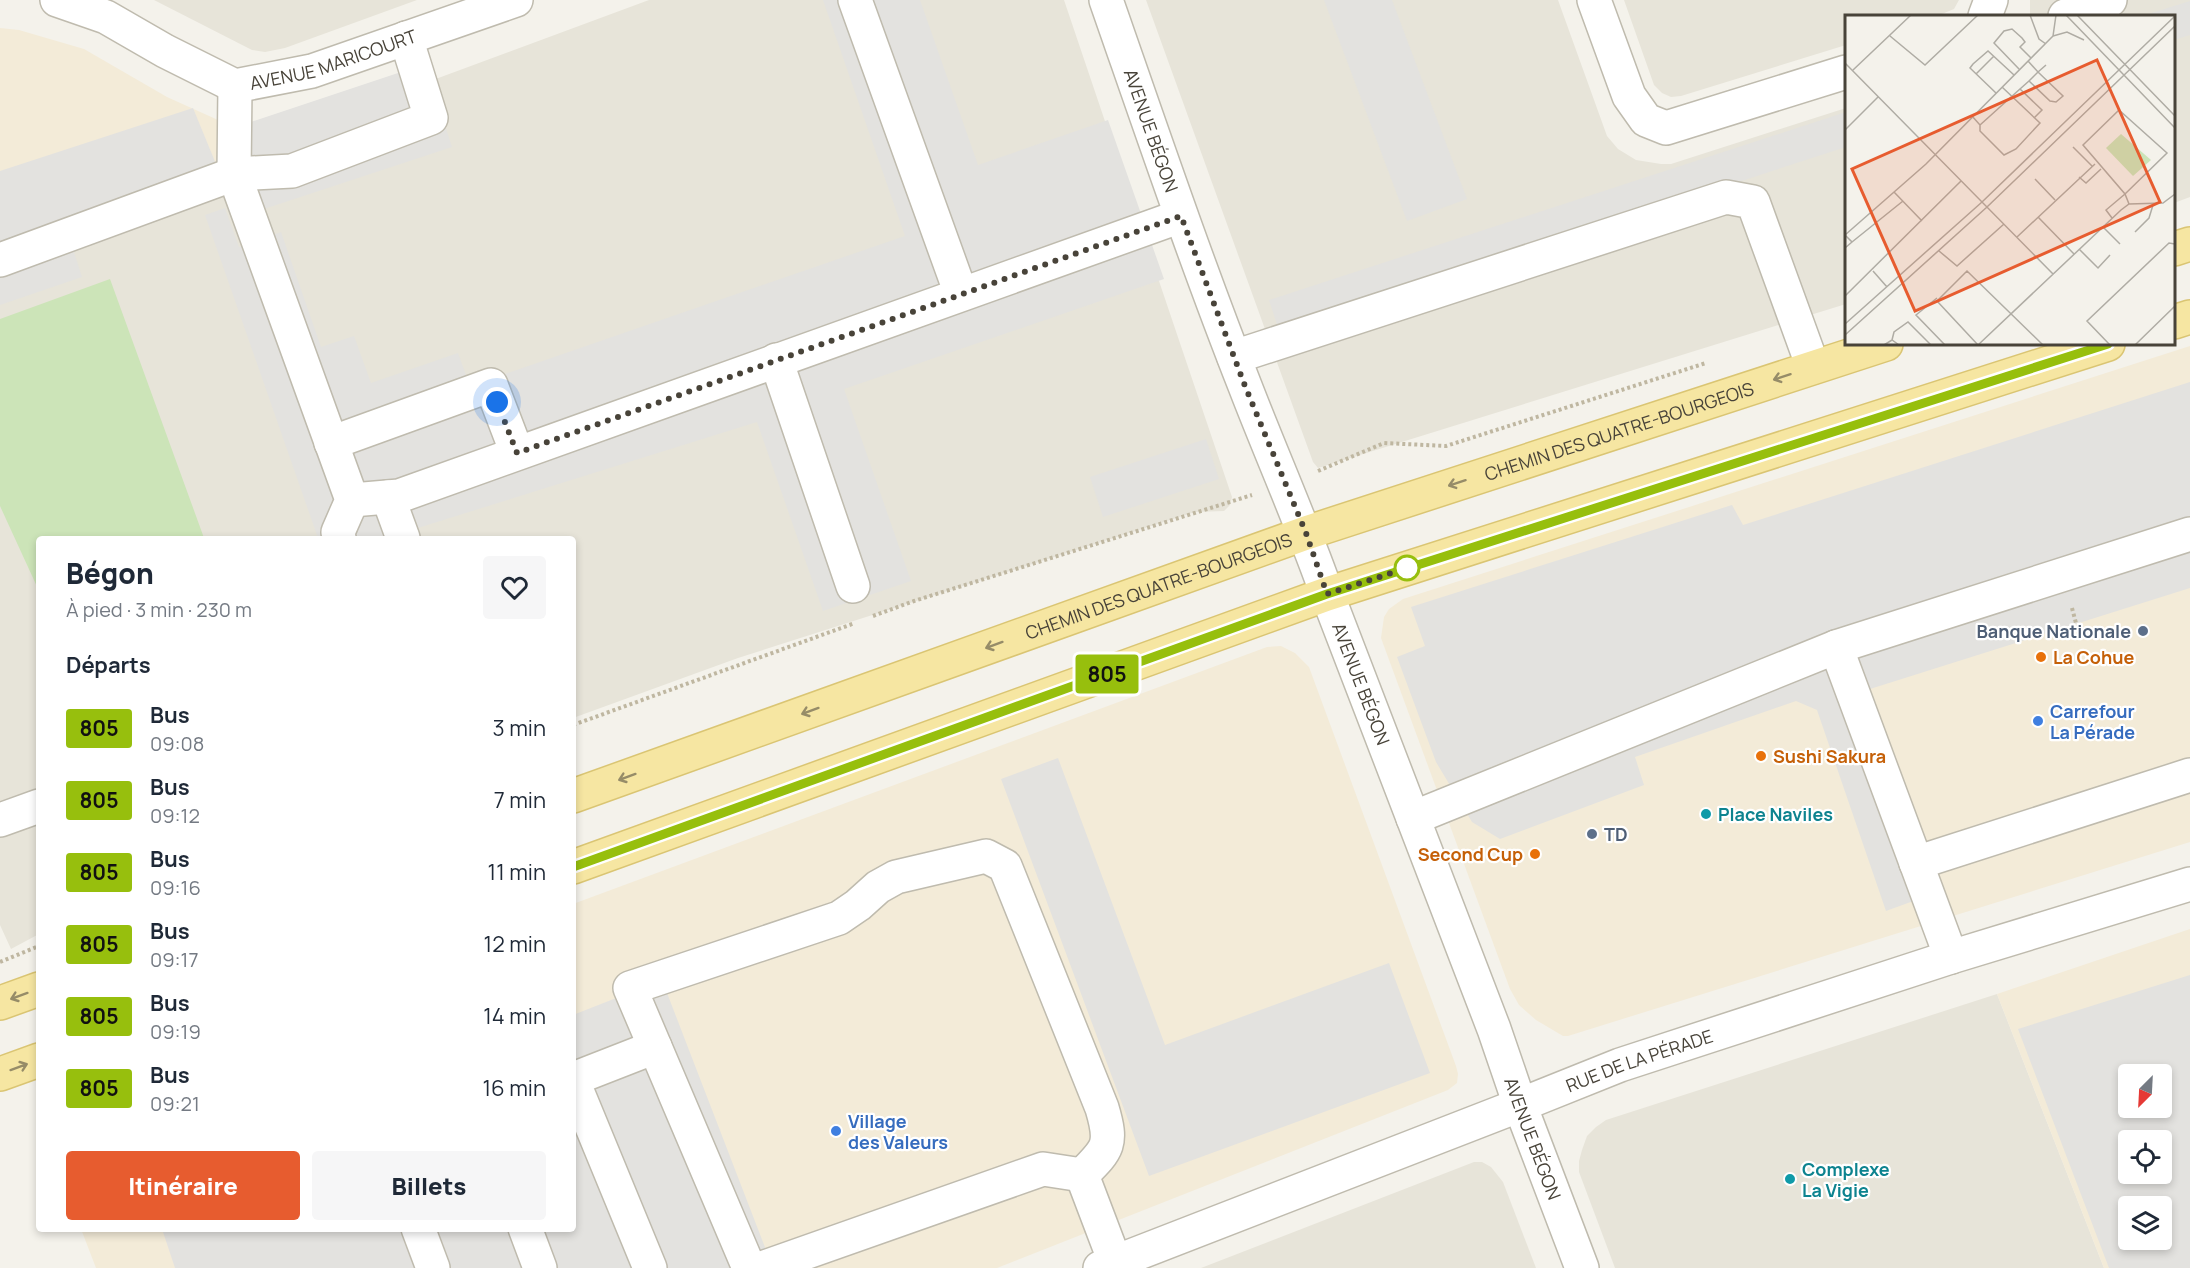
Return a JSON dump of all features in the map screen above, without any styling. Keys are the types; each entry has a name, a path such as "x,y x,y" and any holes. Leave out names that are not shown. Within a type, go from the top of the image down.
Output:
{"main road":[{"path":"2175,249 2190,244"},
{"path":"2175,322 2190,317"},
{"name":"CHEMIN DES QUATRE-BOURGEOIS","path":"576,795 1306,533 1883,345"},
{"path":"576,866 1327,594 2105,345"},
{"path":"0,1003 36,990"},
{"path":"0,1074 36,1061"}],"street":[{"name":"AVENUE MARICOURT","path":"59,0 106,17 165,51 235,86 312,71 507,1"},
{"path":"855,0 961,294"},
{"name":"AVENUE BÉGON","path":"1106,0 1181,216 1234,357 1306,533 1582,1268"},
{"path":"1594,0 1629,96 1646,120 1666,128 1845,72"},
{"path":"1985,15 1991,0"},
{"path":"2069,15 2110,0"},
{"path":"0,260 234,174 292,171 431,118 406,38"},
{"path":"235,86 234,174 352,500 338,532 339,536"},
{"path":"1234,357 1726,197 1753,202 1814,367"},
{"path":"352,500 399,496 1181,216"},
{"path":"776,360 853,586"},
{"path":"331,443 490,385 517,453"},
{"path":"388,496 402,536"},
{"path":"1413,818 1836,647 2190,534"},
{"path":"1836,647 1951,957"},
{"path":"1916,863 2190,775"},
{"path":"0,820 36,807"},
{"path":"749,1268 630,988 839,918 878,887 896,877 986,856 1005,866 1102,1108 1108,1129 1105,1152 1082,1175"},
{"name":"RUE DE LA PÉRADE","path":"1107,1265 1620,1065 1951,957 2190,884"},
{"path":"576,1079 655,1047"},
{"path":"576,1087 650,1268"},
{"path":"762,1268 1043,1169 1082,1175"},
{"path":"1082,1175 1107,1265"},
{"path":"420,1232 433,1268"},
{"path":"526,1232 540,1268"}],"path":[{"path":"870,617 914,601 1286,485 1384,443 1446,446 1708,362"},
{"path":"576,724 859,621"},
{"path":"0,962 36,947"}],"shaded area":[{"path":"154,0 417,0 285,48 265,52 252,50"},
{"path":"649,0 1064,0 1232,497 1230,505 1224,511 1195,512 738,658 576,717 576,536 36,536 36,936 11,949 0,925 0,244 217,166 218,120 273,129 314,124"},
{"path":"823,0 920,0 978,165 1108,120 1164,279 844,389 911,581 823,611 757,422 405,532 406,536 317,536 205,215 225,208 239,247 281,232 321,347 354,336 371,383 458,353 470,386 905,236"},
{"path":"1146,0 1558,0 1607,136 1618,149 1636,160 1661,164 1671,164 1845,108 1845,304 1318,468 1313,462"},
{"path":"1324,0 1392,0 1467,199 1407,221"},
{"path":"1624,0 1959,0 1954,9 1939,15 1845,15 1845,45 1681,96 1671,97 1662,93 1654,85"},
{"path":"2030,0 2190,0 2190,197 2175,203 2175,15 2030,15"},
{"path":"2190,1 2190,35 2175,40 2175,15 2145,15"},
{"path":"0,28 19,30 84,49 167,97 218,120 217,165 0,244"},
{"path":"425,64 452,147 264,209 236,127"},
{"path":"193,108 216,164 0,243 0,171"},
{"path":"1845,112 1845,147 1279,331 1269,300"},
{"path":"71,243 82,277 0,305 0,268"},
{"path":"2190,346 2190,842 1568,1036 1563,1036 1536,1020 1519,1005 1510,989 1381,638 1384,617 1389,609 1403,599"},
{"path":"2190,382 2190,588 1870,689 1938,892 1886,911 1817,710 1796,701 1635,757 1644,785 1500,839 1472,822 1436,762 1397,657 1425,646 1411,607 1732,505 1743,525"},
{"path":"1206,439 1219,479 1103,517 1090,477"},
{"path":"1281,646 1295,653 1309,667 1456,1066 1457,1083 1448,1090 997,1268 96,1268 82,1232 576,1232 576,903 1267,647"},
{"path":"1058,758 1165,1045 1389,963 1430,1073 1149,1176 1001,779"},
{"path":"2190,929 2190,1268 2104,1268 1997,994"},
{"path":"2190,975 2190,1268 2109,1268 2018,1029"},
{"path":"662,980 773,1268 175,1268 163,1232 576,1232 576,1014"},
{"path":"1997,994 2104,1268 1615,1268 1579,1172 1579,1161 1587,1136 1596,1127 1606,1120"},
{"path":"1474,1162 1482,1162 1491,1167 1503,1182 1536,1268 1201,1268"}],"green space":[{"path":"110,279 203,536 36,536 36,584 0,506 0,319"}],"bus line":[{"name":"805","path":"576,866 1327,594 2105,345"}],"place":[{"name":"Banque Nationale","path":"2143,631"},
{"name":"La Cohue","path":"2041,657"},
{"name":"Carrefour La Pérade","path":"2038,721"},
{"name":"Sushi Sakura","path":"1761,756"},
{"name":"Place Naviles","path":"1706,814"},
{"name":"TD","path":"1592,834"},
{"name":"Second Cup","path":"1535,854"},
{"name":"Village des Valeurs","path":"836,1131"},
{"name":"Complexe La Vigie","path":"1790,1179"}],"route":[{"path":"497,402 517,453 1181,216 1245,386 1306,533 1327,594 1410,567 1407,568"}]}
